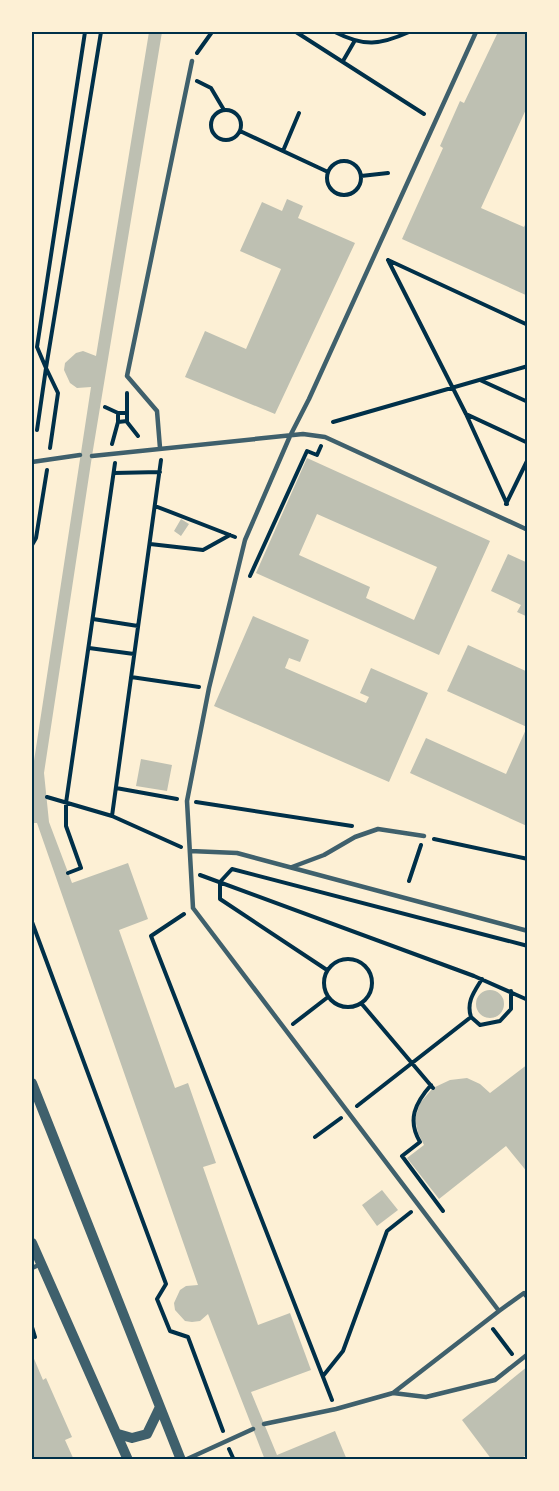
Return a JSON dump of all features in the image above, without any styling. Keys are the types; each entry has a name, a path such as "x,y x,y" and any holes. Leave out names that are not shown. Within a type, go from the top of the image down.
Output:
{"street":[{"path":"32,1083 183,1460"},
{"path":"32,1242 36,1266 118,1434 128,1460"},
{"path":"118,1434 132,1438 147,1434 156,1421 160,1407"}],"lane":[{"path":"476,32 290,436 245,540 209,688 187,801 194,908 499,1311"},
{"path":"160,448 158,411 127,376 192,61"},
{"path":"92,456 290,436 325,437 528,530"},
{"path":"32,462 80,454"},
{"path":"292,867 324,855 355,837 378,829 424,836"},
{"path":"190,851 237,853 528,931"},
{"path":"264,1424 336,1409 393,1393 524,1293 528,1298"},
{"path":"393,1393 426,1398 495,1380 528,1354"},
{"path":"183,1460 252,1429"}],"path":[{"path":"32,545 36,538 58,393 37,347 85,32"},
{"path":"37,430 101,32"},
{"path":"192,61 212,32"},
{"path":"296,32 424,114"},
{"path":"335,32 354,42 374,44 409,32"},
{"path":"343,61 354,42"},
{"path":"188,77 211,88 224,110"},
{"path":"224,110 232,111 238,116 240,131 236,137 228,141 220,140 214,135 212,120 224,110"},
{"path":"283,151 299,113"},
{"path":"240,131 328,172"},
{"path":"342,161 351,162 358,168 361,176 360,185 355,192 346,196 338,195 330,189 327,181 328,172 333,165 342,161"},
{"path":"361,176 388,173"},
{"path":"375,254 528,325"},
{"path":"388,260 466,414 507,504"},
{"path":"333,422 528,366"},
{"path":"480,380 528,402"},
{"path":"105,407 118,413 127,413 127,422 138,436"},
{"path":"66,836 66,803 114,473 111,439 118,422 118,413"},
{"path":"466,414 528,443"},
{"path":"118,422 127,422"},
{"path":"246,584 308,451 317,455 322,444"},
{"path":"112,816 160,472 160,448"},
{"path":"500,517 528,459"},
{"path":"114,473 160,472"},
{"path":"155,506 245,540"},
{"path":"150,544 203,550 230,535"},
{"path":"93,619 138,626"},
{"path":"89,648 134,654"},
{"path":"131,677 209,688"},
{"path":"116,788 187,801 378,829"},
{"path":"47,797 112,816 190,851"},
{"path":"66,826 81,868 68,873"},
{"path":"409,881 424,836 528,859"},
{"path":"327,970 220,899 220,882 232,869 528,946"},
{"path":"191,872 482,979 528,1000"},
{"path":"194,908 151,936 336,1409"},
{"path":"32,922 166,1284 157,1299 170,1331 188,1337 234,1460"},
{"path":"352,959 368,969 372,986 362,1003 344,1008 328,997 324,989 327,970 333,963 352,959"},
{"path":"482,979 470,998 468,1008 471,1017 480,1025 500,1020 511,1009 511,991"},
{"path":"286,1029 328,997"},
{"path":"362,1003 432,1087 417,1100 412,1117 415,1133 420,1142 402,1156 430,1197 443,1211"},
{"path":"315,1137 471,1017"},
{"path":"323,1376 343,1351 387,1231 411,1212"},
{"path":"487,1321 518,1362"},
{"path":"32,1328 35,1337"}],"building":[{"path":"149,32 162,32 92,456 44,773 49,822 72,883 128,863 148,919 119,930 175,1088 188,1083 216,1163 203,1167 258,1325 290,1313 311,1370 251,1392 277,1455 335,1431 347,1460 265,1460 208,1314 200,1321 192,1322 185,1321 175,1310 174,1303 180,1290 186,1286 198,1285 37,823 32,823 32,774 91,387 77,388 70,383 64,370 65,363 76,353 83,351 96,356"},
{"path":"498,32 528,32 528,105 481,208 524,227 528,219 528,296 402,239 443,148 440,146 460,101 464,103"},
{"path":"287,199 303,206 298,218 355,243 275,414 185,377 205,331 246,349 281,269 240,251 262,202 282,211"},
{"path":"307,458 490,541 439,655 256,573","holes":["317,514 437,567 414,620 366,598 370,587 299,555"]},
{"path":"181,519 189,524 181,536 174,531"},
{"path":"508,554 528,563 528,617 517,612 521,605 491,591"},
{"path":"253,616 309,640 300,662 289,658 285,668 366,703 369,697 360,693 371,668 428,693 389,782 214,706"},
{"path":"468,645 528,672 527,826 410,773 426,738 506,774 527,727 447,691"},
{"path":"141,759 172,765 167,791 136,786"},
{"path":"490,990 500,994 504,1004 500,1014 490,1018 480,1014 476,1004 480,994"},
{"path":"528,1064 528,1173 506,1146 439,1199 407,1158 424,1145 415,1119 420,1103 433,1088 450,1080 467,1078 480,1084 490,1093"},
{"path":"382,1190 398,1210 377,1226 362,1205"},
{"path":"32,1354 43,1380 46,1378 72,1437 65,1440 74,1460 32,1460"},
{"path":"528,1366 528,1453 520,1460 492,1460 462,1420"}]}
